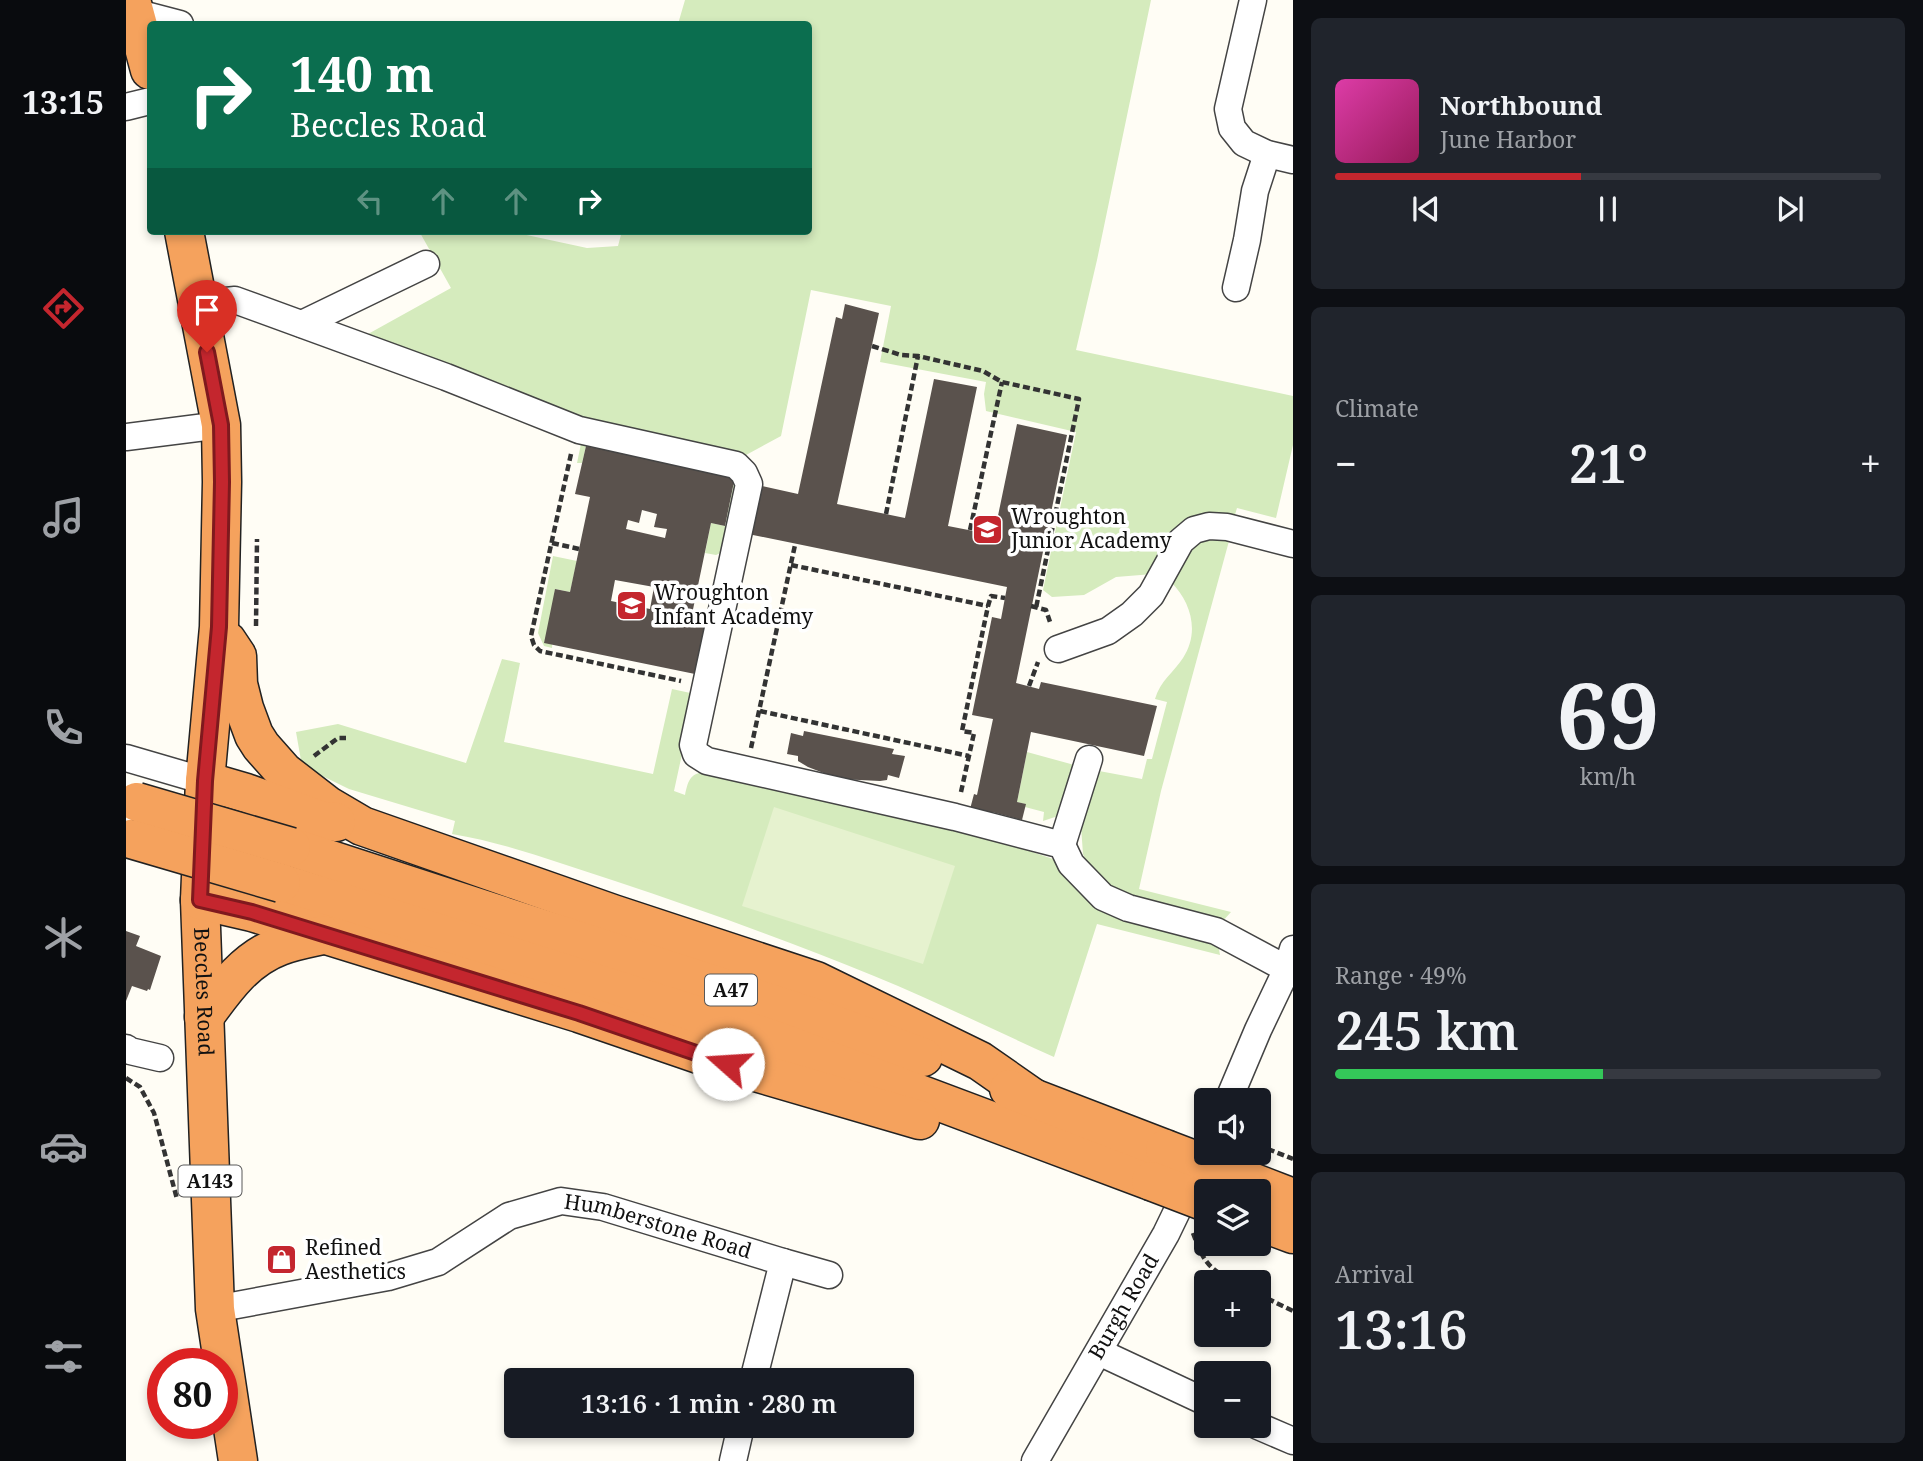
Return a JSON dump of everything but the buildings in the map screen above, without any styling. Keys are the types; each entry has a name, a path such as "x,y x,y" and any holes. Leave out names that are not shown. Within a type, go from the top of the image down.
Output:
{"highway":[{"path":"132,6 147,59"},
{"name":"Beccles Road","path":"185,235 221,425 219,627 205,781 200,900 215,1309 235,1460"},
{"name":"A47","path":"219,627 237,656 238,684 254,735 284,772 328,806 362,826 613,914 816,981 980,1061 1033,1098 1158,1165 1190,1210"},
{"name":"A47","path":"205,781 323,821 362,826"},
{"name":"A47","path":"132,800 291,846 810,1016 1033,1098"},
{"name":"A47","path":"129,839 281,883 775,1040 1032,1138"},
{"name":"A47","path":"200,900 252,912 579,1013 728,1064 964,1133 1032,1138 1158,1165 1194,1164"},
{"path":"204,1017 231,979 252,961 279,946 323,935"},
{"name":"A47","path":"1254,1165 1293,1198"},
{"path":"1271,1226 1293,1234"}],"street":[{"path":"1253,0 1228,109 1232,128 1244,143 1267,154 1293,160"},
{"path":"132,6 172,21"},
{"path":"126,107 147,102"},
{"path":"1236,288 1255,191 1267,154"},
{"path":"302,324 426,264"},
{"path":"198,304 235,300 446,377 576,429 736,465 749,484 693,744 696,754 707,761 955,817 1062,845"},
{"path":"126,437 221,425"},
{"path":"1058,649 1108,631 1132,614 1151,595 1181,541 1194,530 1209,526 1227,527 1293,544"},
{"path":"126,758 205,781"},
{"path":"1089,759 1062,845 1071,864 1103,898 1128,908 1216,931 1290,959 1233,1088"},
{"path":"127,1052 160,1058"},
{"name":"Burgh Road","path":"1035,1461 1099,1352 1190,1210 1202,1165"},
{"name":"Humberstone Road","path":"215,1309 388,1277 438,1262 509,1216 561,1201 604,1207 829,1275"},
{"path":"756,1368 783,1262"},
{"path":"1099,1352 1194,1396"},
{"path":"1271,1432 1293,1441"},
{"path":"733,1461 738,1438"}],"path":[{"path":"872,346 901,355 918,356 983,371 1002,382 1079,399 1036,608"},
{"path":"886,514 918,356"},
{"path":"970,530 1002,382"},
{"path":"576,429 531,636 534,645 540,651 706,687"},
{"path":"256,636 257,539"},
{"path":"552,543 579,549"},
{"path":"747,769 795,545"},
{"path":"791,565 988,606"},
{"path":"955,817 974,733 962,731 988,606 991,596 1004,598"},
{"path":"760,711 969,756"},
{"path":"308,760 338,738 346,738"},
{"path":"126,1078 140,1087 154,1113 178,1202"},
{"path":"1271,1161 1293,1159"},
{"path":"1190,1210 1191,1226 1201,1254 1213,1270"},
{"path":"1271,1300 1293,1311"}],"green space":[{"path":"685,0 1151,0 1076,350 1293,396 1293,445 1276,518 1237,508 1234,518 1153,574 1116,577 1084,595 1052,597 1043,590 1076,432 986,411 986,382 880,362 891,306 811,290 781,436 746,455 642,435 566,415 359,339 451,288 421,235 527,235 587,248 618,246 621,235 812,235 812,21 679,21"},
{"path":"582,439 740,477 725,551 716,555 705,553 711,523 725,526 735,477 586,446 582,463 577,463"},
{"path":"1209,536 1229,541 1161,791 1139,889 1231,912 1221,923 1111,891 1088,866 1083,854 1081,826 1099,771 1142,779 1147,759 1152,759 1167,702 1155,699 1164,682 1183,658 1191,638 1188,608 1171,582 1190,544"},
{"path":"553,556 577,561 570,592 555,589 552,648 544,646 538,633"},
{"path":"502,659 520,663 504,742 653,774 672,689 695,694 674,791 685,795 690,779 704,772 961,828 1053,859 1074,884 1217,938 1220,955 1097,924 1054,1057 919,995 810,950 554,861 452,834 455,821 349,789 302,766 296,732 338,724 466,763"},
{"path":"1027,752 1078,766 1058,816 1043,821 1044,812 1017,802"},
{"path":"774,807 955,866 923,964 742,906"}],"place":[{"name":"Wroughton Junior Academy","path":"988,529"},
{"name":"Wroughton Infant Academy","path":"631,605"},
{"name":"Refined Aesthetics","path":"282,1260"}],"route":[{"path":"207,352 221,425 222,482 219,627 205,781 200,900 252,912 579,1013 728,1064"}]}
